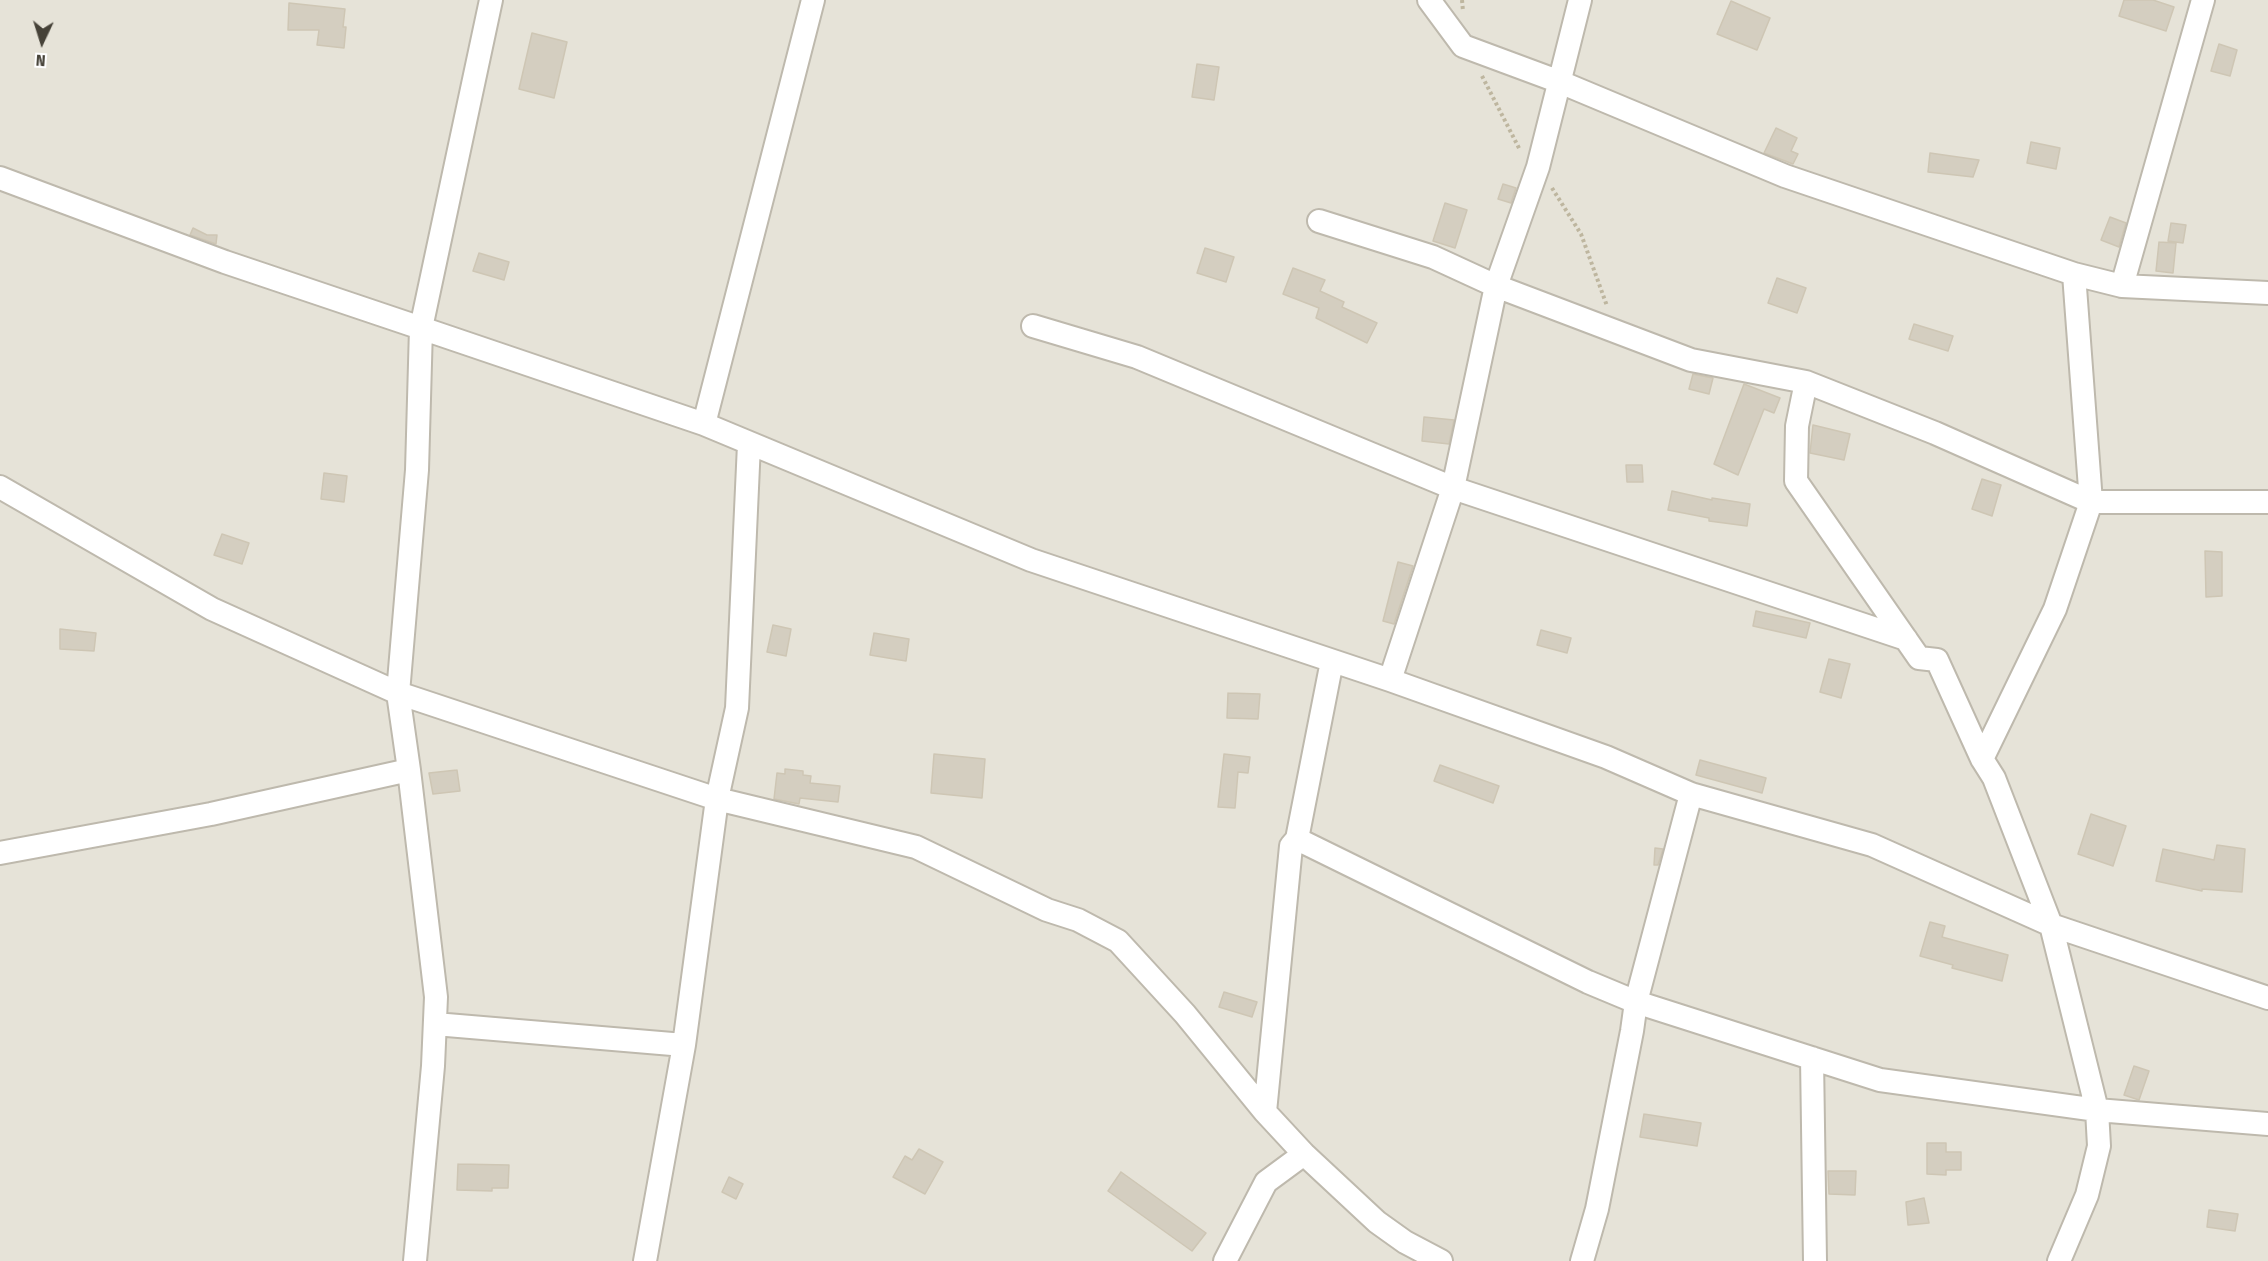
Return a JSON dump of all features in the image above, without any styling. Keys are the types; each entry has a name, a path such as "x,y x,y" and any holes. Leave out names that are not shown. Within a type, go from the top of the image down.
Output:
{"street":[{"path":"414,1261 433,1066 436,997 398,693 417,470 421,328 491,0"},
{"path":"704,424 813,0"},
{"path":"1429,0 1463,46 1560,82 1785,176 2074,274 2122,286 2268,293"},
{"path":"1390,680 1453,488 1496,286 1538,167 1580,0"},
{"path":"2122,286 2203,0"},
{"path":"0,178 225,262 704,424 1031,560 1390,680 1606,758 1691,794 1872,845 2051,925 2268,998"},
{"path":"1319,221 1433,257 1496,286 1691,360 1806,382 1935,433 2091,502 2268,502"},
{"path":"1982,759 2055,609 2091,502 2074,274"},
{"path":"1033,326 1137,357 1453,488 1906,639"},
{"path":"1806,382 1797,426 1796,481 1919,658 1937,660 1982,759 1994,778 2051,925 2097,1110 2099,1146 2087,1195 2059,1261"},
{"path":"651,1259 654,1216 684,1045 717,799 737,708 749,444"},
{"path":"0,488 212,609 398,693 717,799 916,847 1047,910 1078,920 1118,941 1185,1014 1265,1112 1304,1154 1377,1222 1405,1242 1441,1261"},
{"path":"1265,1112 1291,846 1297,839 1332,661"},
{"path":"0,853 211,814 409,770"},
{"path":"1582,1261 1597,1209 1636,1002 1691,794"},
{"path":"1297,839 1588,982 1636,1002 1880,1080 2097,1110 2268,1125"},
{"path":"435,1024 684,1045"},
{"path":"1812,1058 1815,1261"},
{"path":"1225,1261 1266,1182 1304,1154"}],"shaded area":[{"path":"0,0 2268,0 2268,1261 0,1261"}],"building":[{"path":"2124,0 2153,0 2174,7 2166,31 2119,16"},
{"path":"1731,1 1770,18 1757,50 1717,34"},
{"path":"289,3 345,9 344,48 317,45 319,30 288,30"},
{"path":"532,33 567,42 554,98 519,89"},
{"path":"2219,44 2237,50 2230,76 2211,71"},
{"path":"1197,64 1219,67 1214,100 1192,97"},
{"path":"1776,128 1797,138 1791,151 1798,154 1793,164 1764,153"},
{"path":"2031,142 2060,148 2056,169 2027,163"},
{"path":"1930,153 1979,160 1973,177 1928,172"},
{"path":"1503,184 1516,188 1511,203 1498,199"},
{"path":"1445,203 1467,210 1455,248 1433,241"},
{"path":"2110,217 2126,223 2119,247 2101,240"},
{"path":"2171,223 2186,225 2183,243 2168,241"},
{"path":"193,228 207,235 217,235 216,244 190,235"},
{"path":"2159,242 2176,243 2173,273 2156,271"},
{"path":"1205,248 1234,257 1226,282 1197,273"},
{"path":"479,253 509,262 504,280 473,271"},
{"path":"1293,268 1325,280 1320,291 1344,302 1342,307 1377,323 1367,343 1316,318 1319,308 1283,294"},
{"path":"1777,278 1806,288 1797,313 1768,303"},
{"path":"1914,324 1953,336 1948,351 1909,339"},
{"path":"1693,374 1713,378 1709,394 1689,389"},
{"path":"1744,384 1780,398 1774,413 1764,409 1738,475 1714,464"},
{"path":"1424,417 1454,420 1449,444 1422,441"},
{"path":"1813,425 1850,434 1844,460 1810,453"},
{"path":"1626,465 1642,465 1643,482 1627,482"},
{"path":"324,473 347,476 344,502 321,499"},
{"path":"1982,479 2001,485 1992,516 1972,509"},
{"path":"1672,491 1712,500 1712,498 1750,504 1747,526 1709,521 1709,518 1668,510"},
{"path":"222,534 249,543 242,564 214,555"},
{"path":"2205,551 2222,552 2222,596 2206,597"},
{"path":"1398,562 1413,566 1394,624 1383,621"},
{"path":"1756,611 1810,623 1806,638 1753,626"},
{"path":"773,625 791,629 786,656 767,652"},
{"path":"60,629 96,633 94,651 60,649"},
{"path":"1541,630 1571,638 1567,653 1537,645"},
{"path":"874,633 909,639 906,661 870,655"},
{"path":"1829,659 1850,664 1841,698 1820,692"},
{"path":"1228,693 1260,694 1258,719 1227,718"},
{"path":"934,754 985,759 982,798 931,793"},
{"path":"1224,754 1250,757 1248,773 1238,772 1235,808 1218,807"},
{"path":"1700,760 1766,778 1762,793 1696,775"},
{"path":"1440,765 1499,786 1493,803 1434,781"},
{"path":"785,769 803,771 803,775 811,776 810,783 840,786 838,802 800,798 799,804 774,799 777,773 785,774"},
{"path":"457,770 460,791 433,794 429,773"},
{"path":"2091,814 2126,826 2113,866 2078,854"},
{"path":"2217,845 2245,849 2242,892 2202,889 2202,891 2156,881 2163,849 2214,860"},
{"path":"1655,848 1663,849 1658,865 1654,865"},
{"path":"1930,922 1945,926 1942,937 2008,955 2002,981 1952,968 1953,965 1920,956"},
{"path":"1224,992 1257,1002 1252,1017 1219,1007"},
{"path":"2134,1066 2149,1071 2139,1100 2124,1095"},
{"path":"1644,1114 1701,1123 1697,1146 1640,1137"},
{"path":"1927,1143 1946,1143 1946,1152 1961,1152 1961,1170 1946,1170 1946,1175 1927,1174"},
{"path":"919,1149 943,1162 925,1194 893,1177 905,1156 912,1160"},
{"path":"458,1164 509,1165 508,1188 492,1188 492,1191 457,1190"},
{"path":"1828,1171 1856,1171 1855,1195 1829,1194"},
{"path":"1121,1172 1206,1233 1192,1251 1108,1191"},
{"path":"729,1177 743,1184 736,1199 722,1192"},
{"path":"1924,1198 1929,1223 1908,1225 1906,1202"},
{"path":"2209,1210 2238,1214 2235,1231 2207,1227"}]}
